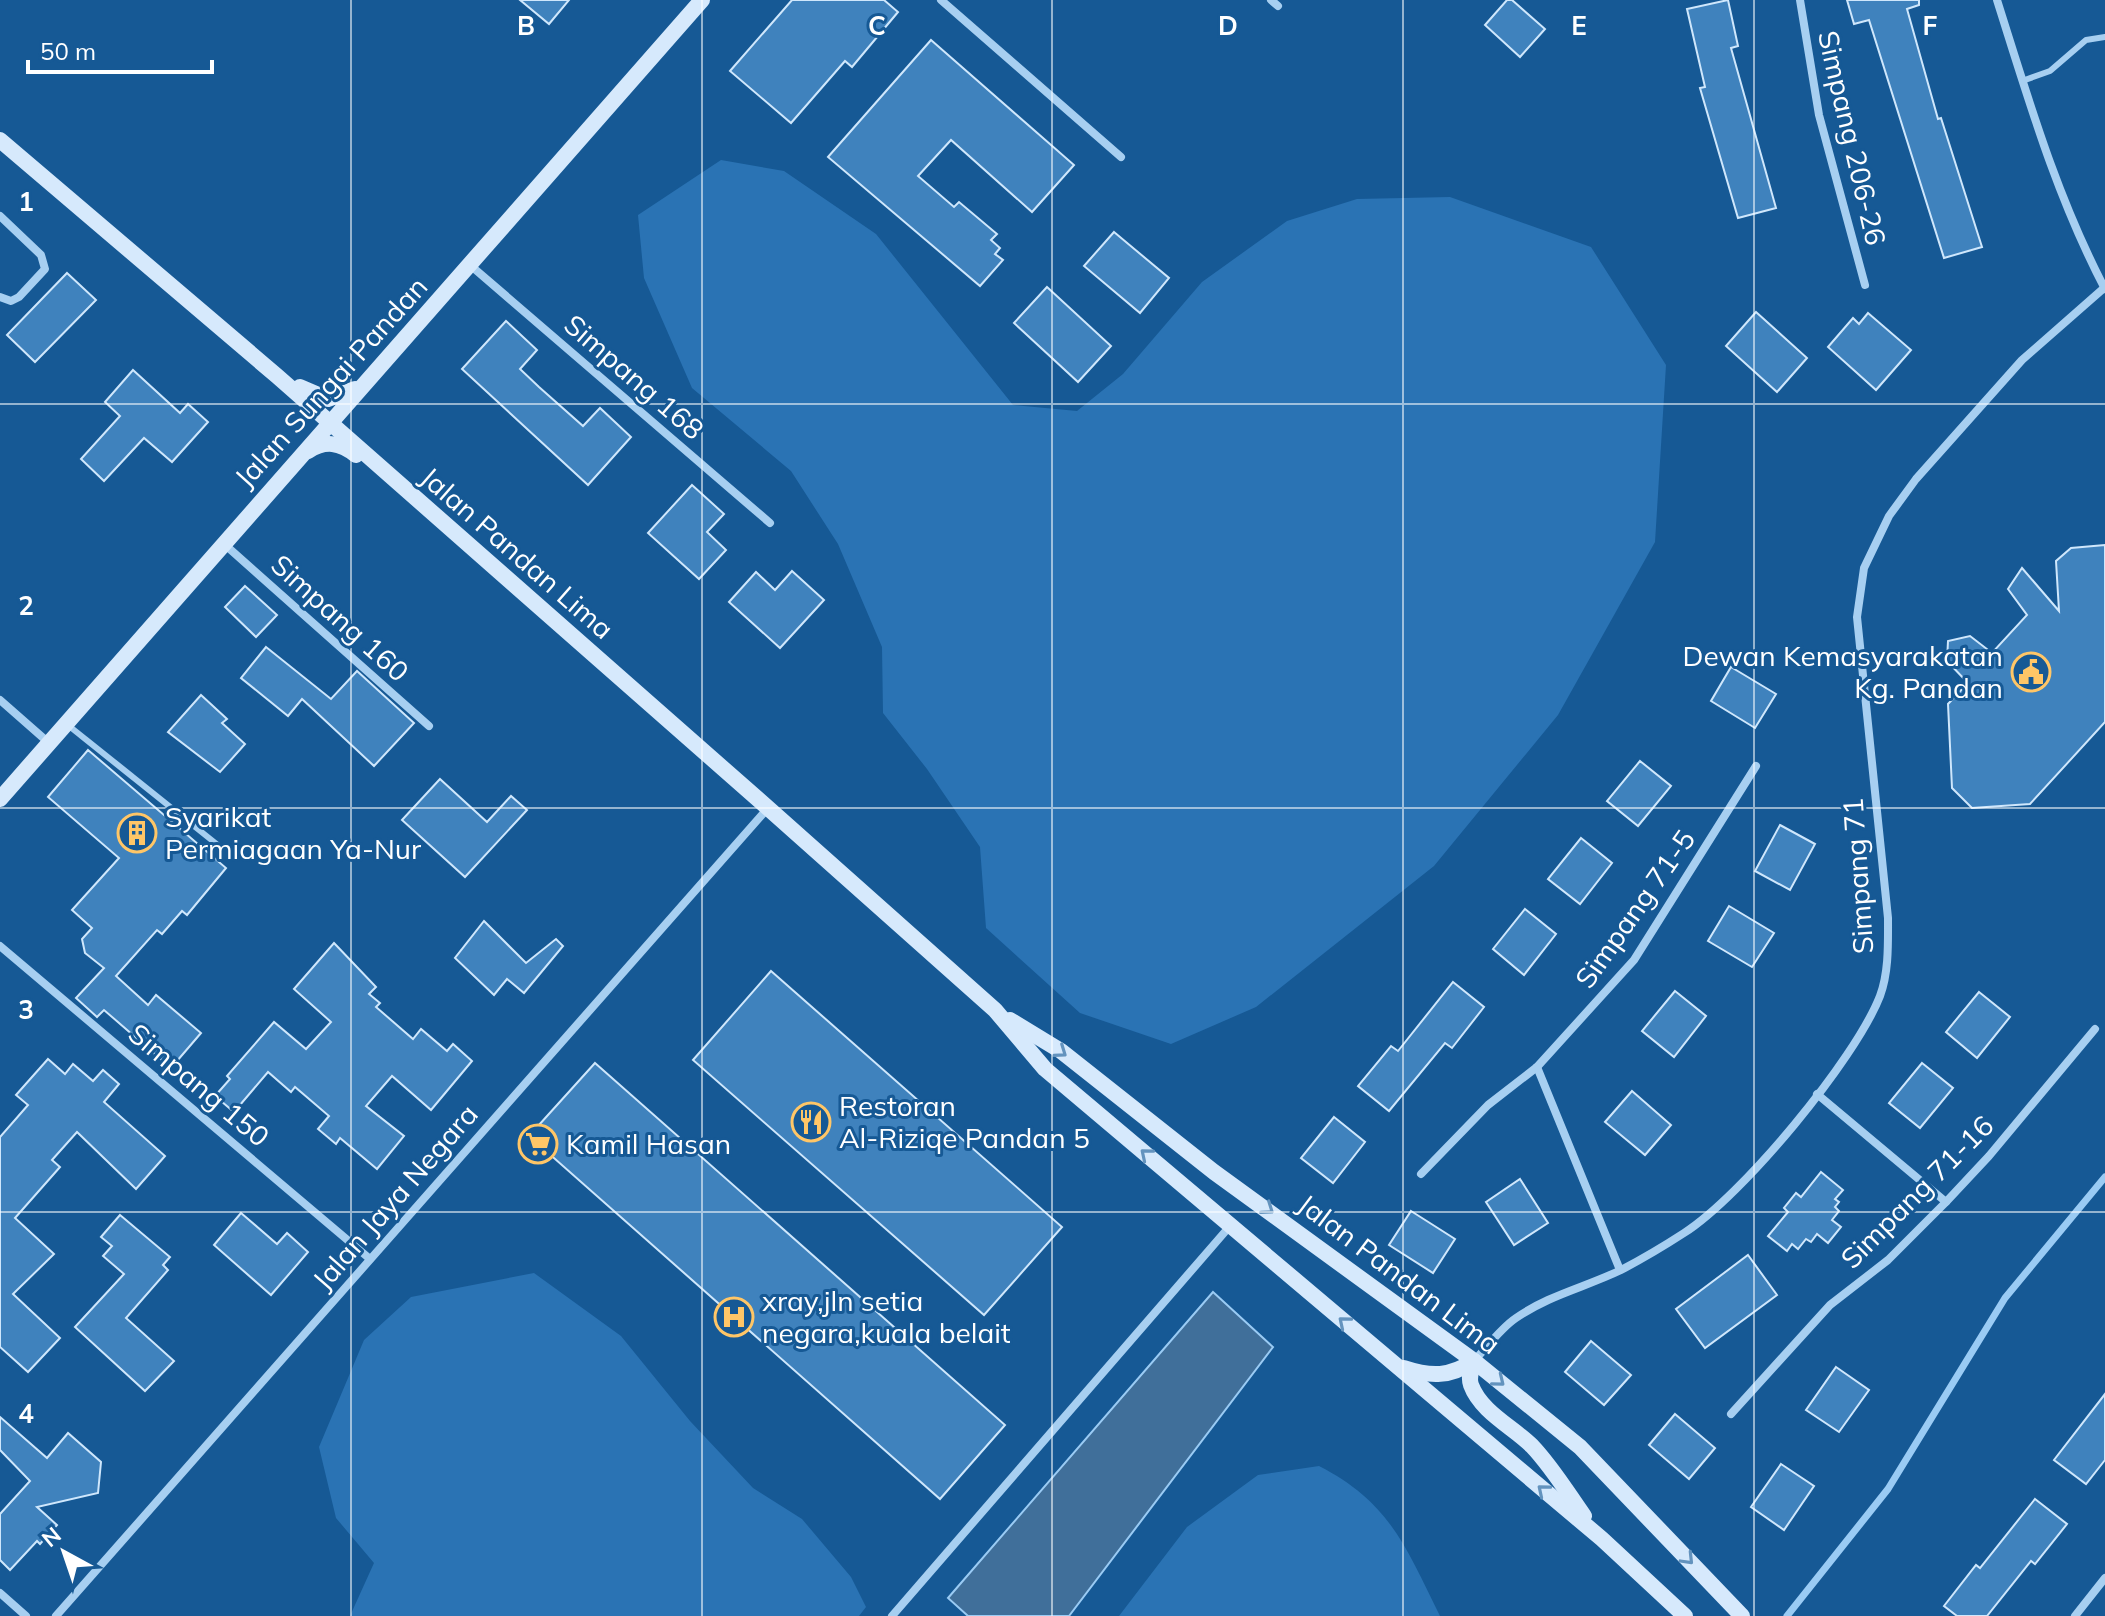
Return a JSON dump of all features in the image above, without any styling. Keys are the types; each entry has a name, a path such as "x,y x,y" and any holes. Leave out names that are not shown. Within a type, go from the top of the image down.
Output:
{"main road":[{"name":"Jalan Sungai Pandan","path":"0,799 328,422 702,0"},
{"name":"Jalan Pandan Lima","path":"1,144 277,376 768,808 995,1010 1045,1069 1602,1539 1685,1616"},
{"path":"277,376 312,395 328,399 362,386"},
{"path":"294,461 319,445 335,444 350,451 391,485 412,494"},
{"name":"Jalan Pandan Lima","path":"995,1010 1061,1051 1214,1172 1474,1361 1580,1447 1742,1616"},
{"path":"1394,1364 1438,1376 1458,1372 1474,1361"},
{"path":"1474,1361 1470,1378 1472,1387 1487,1408 1531,1445 1602,1539"}],"street":[{"path":"941,0 1121,157"},
{"name":"Simpang 206-26","path":"1800,0 1819,115 1865,285"},
{"path":"1997,0 2054,179 2105,289"},
{"path":"0,216 41,255 45,269 19,297 11,301 0,297"},
{"name":"Simpang 168","path":"470,264 770,523"},
{"name":"Simpang 71","path":"1474,1361 1513,1320 1540,1303 1620,1270 1686,1232 1725,1201 1817,1094 1862,1029 1880,995 1888,956 1888,918 1857,617 1864,568 1889,516 1916,479 2022,360 2105,289"},
{"name":"Simpang 160","path":"223,543 429,726"},
{"path":"0,700 49,743"},
{"name":"Simpang 71-5","path":"1421,1174 1488,1105 1537,1067 1634,960 1756,766"},
{"name":"Jalan Jaya Negara","path":"56,1616 768,808"},
{"name":"Simpang 150","path":"0,946 370,1259"},
{"name":"Simpang 71-16","path":"1731,1414 1830,1305 1888,1260 1946,1202 1989,1156 2095,1029"},
{"path":"1537,1067 1620,1270"},
{"path":"1817,1094 1946,1202"},
{"path":"892,1616 1230,1226"},
{"path":"2075,1616 2105,1578"},
{"path":"0,1593 26,1616"}],"lane":[{"path":"2022,81 2050,71 2086,40 2105,37"},
{"path":"66,724 219,846"}],"shaded area":[{"path":"721,160 784,171 876,234 1013,405 1077,411 1123,374 1202,282 1287,221 1357,199 1450,197 1591,247 1666,365 1655,542 1558,715 1434,866 1256,1007 1171,1044 1080,1013 986,928 980,847 927,769 883,713 882,647 838,544 791,471 692,388 644,278 638,215"},
{"path":"534,1273 621,1336 690,1421 753,1488 802,1519 851,1577 866,1607 859,1616 350,1616 374,1563 336,1518 319,1447 364,1340 411,1297"},
{"path":"1213,1292 1273,1347 1069,1616 968,1616 948,1598"},
{"path":"1319,1466 1364,1495 1394,1529 1440,1616 1119,1616 1187,1527 1258,1475"}],"building":[{"path":"520,0 569,0 549,24"},
{"path":"792,0 884,0 898,12 852,67 845,61 791,123 730,71"},
{"path":"1507,0 1512,0 1545,29 1520,57 1485,25"},
{"path":"1728,0 1738,46 1731,48 1776,208 1738,218 1700,88 1705,87 1687,9"},
{"path":"1847,0 1919,0 1919,5 1907,9 1938,119 1941,118 1982,247 1944,258 1869,20 1854,24"},
{"path":"931,40 1074,165 1032,212 951,140 918,176 954,207 959,202 997,234 991,240 1000,248 995,254 1003,260 980,286 828,157"},
{"path":"1114,232 1169,278 1140,313 1084,266"},
{"path":"67,273 96,300 35,362 7,335"},
{"path":"1047,287 1111,346 1078,382 1014,323"},
{"path":"1756,312 1807,358 1777,392 1726,346"},
{"path":"1868,313 1911,350 1876,390 1828,347 1853,318 1859,324"},
{"path":"506,321 537,350 520,369 539,387 583,426 600,408 631,437 588,485 462,369"},
{"path":"133,370 180,413 188,404 208,422 172,462 144,438 104,481 81,459 120,416 105,402"},
{"path":"692,485 724,514 707,532 726,550 699,579 648,533"},
{"name":"Dewan Kemasyarakatan Kg. Pandan","path":"2105,545 2105,722 2030,804 1972,808 1952,788 1948,704 1968,683 1947,661 1948,641 1970,636 1992,653 2027,615 2008,589 2022,568 2059,611 2056,561 2071,548"},
{"path":"792,571 824,600 780,648 729,602 756,572 775,590"},
{"path":"245,586 277,615 256,637 225,607"},
{"path":"266,647 331,699 357,671 414,723 374,766 302,699 288,716 241,678"},
{"path":"1731,667 1776,694 1755,728 1711,701"},
{"path":"201,695 227,719 222,723 245,744 220,772 168,732"},
{"path":"88,750 226,868 187,915 182,911 162,934 157,930 116,976 148,1005 156,995 201,1033 171,1068 104,1010 97,1017 76,998 104,968 85,953 82,939 92,928 72,910 119,858 48,797"},
{"path":"1640,761 1671,786 1638,826 1607,801"},
{"path":"440,779 487,822 511,796 527,810 465,877 402,820"},
{"path":"1780,825 1815,844 1790,890 1755,871"},
{"path":"1581,838 1612,863 1580,904 1548,879"},
{"path":"1729,906 1774,933 1752,967 1708,941"},
{"path":"1525,909 1556,934 1524,975 1493,949"},
{"path":"484,921 526,963 556,939 563,946 524,993 507,979 494,995 455,958"},
{"path":"334,943 376,987 369,994 380,1003 376,1007 413,1039 421,1029 447,1051 453,1044 472,1061 431,1110 392,1076 366,1106 404,1136 377,1169 340,1138 336,1144 318,1129 329,1116 295,1087 291,1092 268,1072 234,1112 215,1096 230,1079 227,1076 274,1022 306,1049 331,1022 294,989"},
{"path":"771,971 1062,1227 984,1315 693,1060"},
{"path":"1453,982 1484,1007 1452,1048 1445,1043 1389,1111 1358,1086 1391,1046 1398,1051"},
{"path":"1675,991 1706,1016 1674,1057 1642,1031"},
{"path":"1979,992 2010,1017 1977,1058 1946,1032"},
{"path":"48,1059 65,1074 73,1064 93,1081 103,1070 119,1084 104,1102 165,1156 136,1189 77,1132 52,1160 60,1167 15,1218 54,1254 13,1294 60,1338 28,1372 0,1347 0,1137 28,1105 16,1095"},
{"path":"595,1063 1005,1425 940,1499 529,1136"},
{"path":"1922,1063 1953,1088 1920,1128 1889,1103"},
{"path":"1632,1091 1671,1125 1645,1155 1605,1122"},
{"path":"1334,1117 1365,1142 1333,1183 1301,1158"},
{"path":"1821,1172 1843,1190 1835,1199 1839,1202 1835,1207 1839,1211 1832,1220 1841,1227 1828,1243 1817,1234 1811,1242 1806,1239 1798,1249 1792,1244 1787,1251 1768,1236 1788,1212 1784,1208 1796,1193 1801,1197"},
{"path":"1520,1179 1548,1223 1514,1245 1486,1202"},
{"path":"1411,1211 1455,1239 1433,1273 1389,1245"},
{"path":"241,1213 277,1244 287,1233 308,1252 271,1295 214,1245"},
{"path":"120,1215 170,1257 163,1265 168,1270 126,1318 174,1361 145,1391 75,1327 124,1274 103,1256 112,1246 101,1237"},
{"path":"1748,1255 1777,1295 1705,1348 1676,1309"},
{"path":"1591,1341 1631,1375 1604,1405 1565,1372"},
{"path":"1836,1367 1869,1390 1839,1432 1806,1410"},
{"path":"2105,1394 2105,1460 2086,1484 2054,1460"},
{"path":"1675,1414 1715,1448 1689,1479 1649,1445"},
{"path":"0,1417 47,1458 68,1433 101,1462 98,1493 37,1507 57,1525 10,1570 0,1560 0,1514 30,1481 0,1450"},
{"path":"1781,1464 1814,1486 1784,1530 1751,1507"},
{"path":"2035,1499 2067,1524 2035,1564 2031,1561 1987,1616 1957,1616 1944,1606 1976,1565 1980,1568"}],"waterway":[{"path":"1787,1616 1888,1489 2005,1298 2105,1177"}],"place":[{"name":"Dewan Kemasyarakatan Kg. Pandan","path":"2031,672"},
{"name":"Syarikat Permiagaan Ya-Nur","path":"137,833"},
{"name":"Restoran Al-Riziqe Pandan 5","path":"811,1122"},
{"name":"Kamil Hasan","path":"538,1144"},
{"name":"xray,jln setia negara,kuala belait","path":"734,1317"}]}
